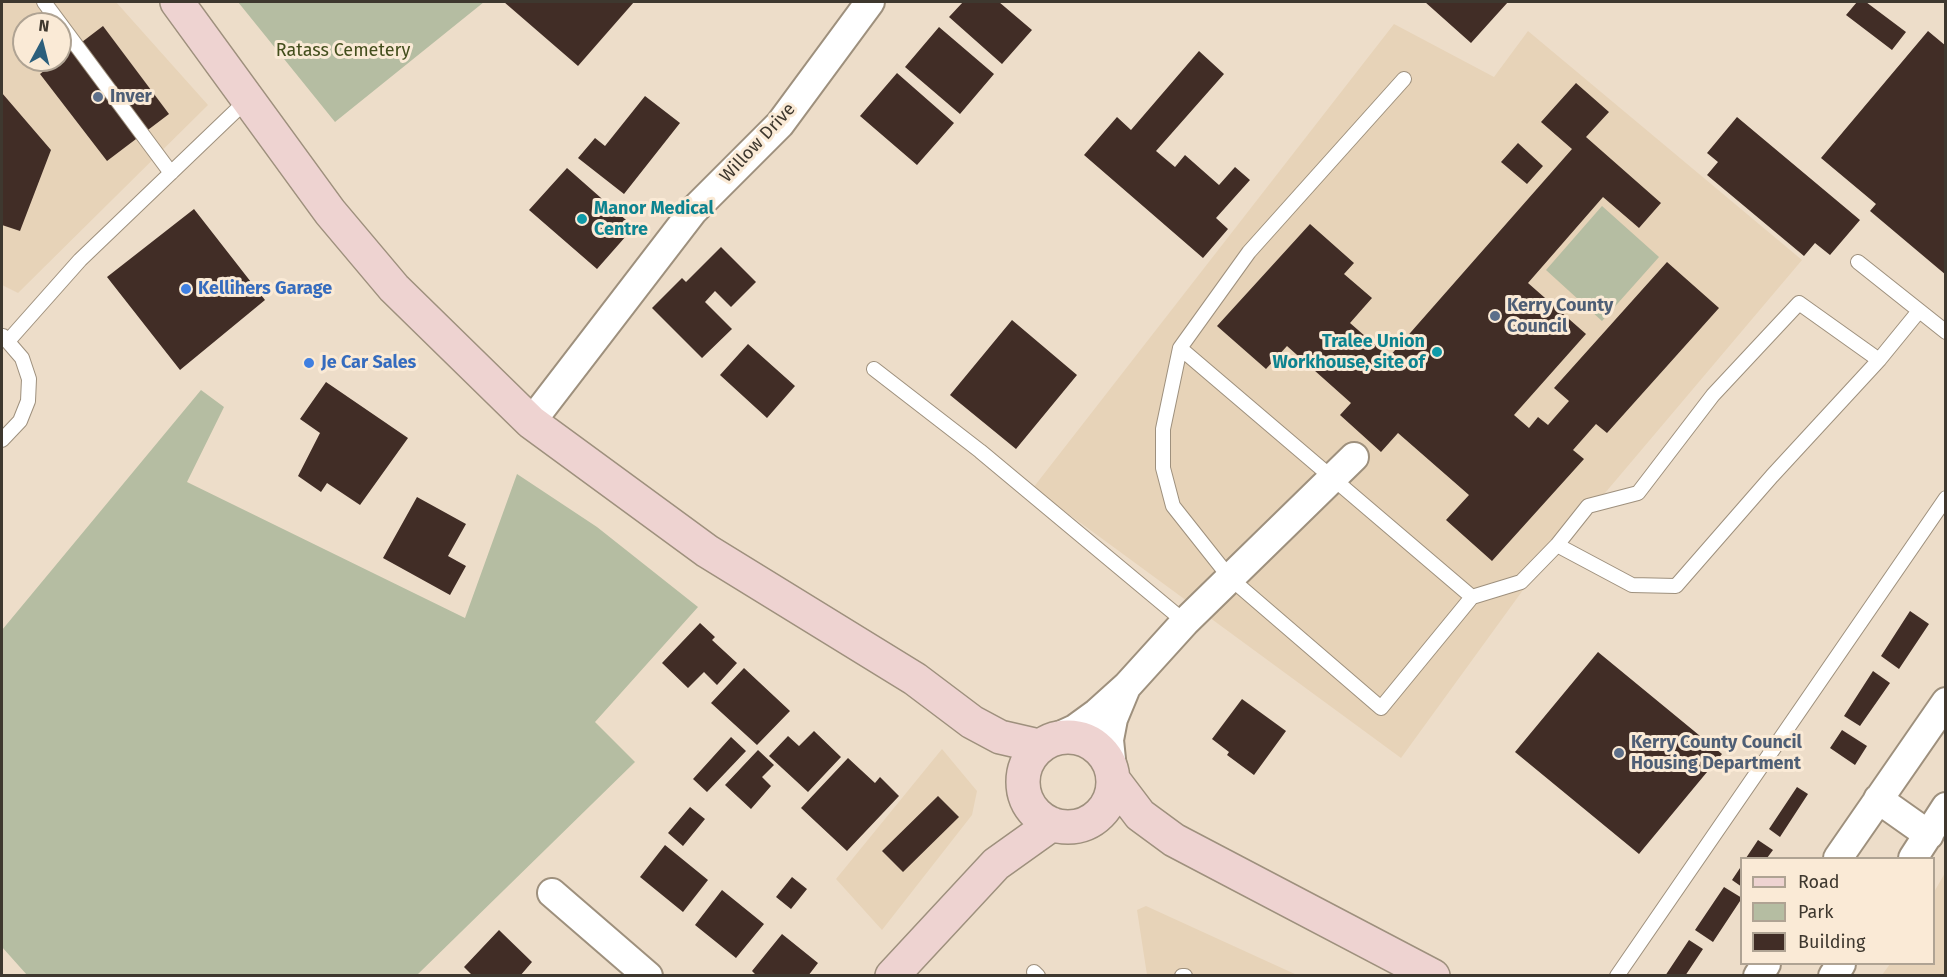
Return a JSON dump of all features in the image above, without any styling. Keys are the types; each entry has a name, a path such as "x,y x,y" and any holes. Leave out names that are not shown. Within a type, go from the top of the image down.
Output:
{"main road":[{"path":"177,2 330,212 394,288 531,422 708,551 915,679 972,722 1000,737 1045,743 1070,737 1085,740 1102,752 1114,776 1140,815 1174,840 1433,975"},
{"path":"972,722 1024,790 1037,814 1052,824 1072,827 1091,821 1104,810 1114,776"},
{"path":"996,864 1013,835 1024,790 1027,763 1045,743"},
{"path":"1091,821 1174,840"},
{"path":"892,975 996,864 1052,824"}],"street":[{"name":"Willow Drive","path":"531,422 693,211 780,124 870,2"},
{"path":"1045,743 1097,713 1127,686 1185,622 1354,457"},
{"path":"1114,776 1109,740 1113,719 1127,686"},
{"path":"1839,857 1946,702"},
{"path":"1878,800 1929,835"},
{"path":"1913,857 1946,807"},
{"path":"552,893 648,975"}],"lane":[{"path":"44,2 171,173"},
{"path":"1404,79 1249,252 1180,348 1163,429 1163,468 1173,506 1230,578 1381,708 1472,597 1521,582 1557,545 1587,506 1638,493 1713,395 1799,303 1879,360"},
{"path":"2,440 20,421 28,401 29,379 22,358 5,338 80,260 248,99"},
{"path":"1858,262 1946,332"},
{"path":"1557,545 1632,585 1676,586 1772,476 1879,360 1919,312"},
{"path":"1180,348 1472,597"},
{"path":"874,369 980,451 1185,622"},
{"path":"1617,975 1946,498"}],"shaded area":[{"path":"2,2 116,2 208,105 18,293 2,285"},
{"path":"1394,24 1494,77 1528,31 1802,260 1523,590 1401,758 1033,488"},
{"path":"942,749 977,791 972,815 882,930 836,879"},
{"path":"1945,873 1945,975 1882,975 1889,965 1935,965 1935,890"},
{"path":"1146,906 1297,975 1147,975 1137,910"}],"green space":[{"name":"Ratass Cemetery","path":"238,2 484,2 335,122"},
{"path":"1602,206 1659,257 1602,321 1546,270"},
{"path":"201,390 224,407 187,482 465,618 517,474 597,527 698,607 595,722 635,762 417,975 27,975 2,947 2,630"}],"building":[{"path":"504,2 634,2 578,66"},
{"path":"963,2 999,2 1032,30 1002,64 949,17"},
{"path":"1425,2 1508,2 1471,43"},
{"path":"1857,2 1866,2 1906,32 1892,50 1846,15"},
{"path":"103,26 169,114 107,161 40,74 43,72 72,72 72,50"},
{"path":"939,27 994,74 960,114 905,67"},
{"path":"1928,31 1946,46 1946,275 1870,211 1876,204 1821,158"},
{"path":"1199,51 1224,74 1156,151 1175,167 1185,155 1219,185 1235,167 1250,180 1216,218 1228,229 1203,258 1084,155 1117,117 1131,130"},
{"path":"897,73 954,123 917,165 860,116"},
{"name":"Kerry County Council","path":"1576,83 1609,112 1586,137 1661,203 1639,228 1603,197 1528,283 1586,334 1514,415 1529,428 1538,417 1548,425 1569,401 1554,388 1667,262 1719,308 1607,433 1596,424 1573,450 1584,459 1492,561 1446,520 1469,495 1398,433 1381,452 1340,415 1351,403 1287,346 1266,369 1217,326 1310,224 1354,263 1344,274 1372,298 1350,323 1389,357 1572,149 1541,122"},
{"path":"2,93 51,150 20,231 2,225"},
{"path":"645,96 680,123 624,194 578,158 595,138 605,146"},
{"path":"1737,117 1860,220 1830,255 1815,243 1804,256 1707,175 1718,162 1707,153"},
{"path":"1518,143 1543,166 1527,184 1501,162"},
{"name":"Manor Medical Centre","path":"567,168 634,227 597,269 529,210"},
{"name":"Kellihers Garage","path":"194,209 265,300 180,370 107,277"},
{"path":"721,247 756,282 731,307 715,291 705,302 732,329 702,358 652,308 682,278 686,282"},
{"path":"1012,320 1077,375 1016,449 950,395"},
{"path":"748,344 795,386 767,418 720,375"},
{"path":"326,382 408,438 360,505 327,483 321,492 298,476 320,433 300,419"},
{"path":"417,497 466,524 448,556 466,566 450,595 383,558"},
{"path":"1910,611 1929,624 1899,669 1881,656"},
{"path":"700,623 715,637 712,640 737,663 717,685 704,672 688,688 662,663"},
{"name":"Kerry County Council Housing Department","path":"1598,652 1722,754 1639,854 1515,752"},
{"path":"744,668 790,711 757,745 711,703"},
{"path":"1873,671 1890,683 1860,726 1844,716"},
{"path":"1242,699 1286,731 1254,775 1227,755 1229,752 1212,739"},
{"path":"1842,730 1867,746 1855,765 1830,748"},
{"path":"814,731 841,757 808,792 769,756 788,736 799,746"},
{"path":"731,737 746,751 707,792 693,779"},
{"path":"758,750 774,765 762,777 771,786 751,809 725,785"},
{"path":"848,758 875,783 880,777 899,796 847,851 801,808"},
{"path":"1797,787 1808,794 1780,837 1769,829"},
{"path":"938,796 959,817 903,872 882,851"},
{"path":"690,807 705,819 683,846 668,833"},
{"path":"1758,840 1773,850 1768,857 1747,857"},
{"path":"665,845 708,880 683,912 640,877"},
{"path":"1740,868 1740,886 1732,880"},
{"path":"792,877 807,889 791,909 776,897"},
{"path":"1724,887 1740,897 1740,901 1713,942 1695,930"},
{"path":"722,890 764,924 736,958 695,925"},
{"path":"499,930 532,962 520,976 473,976 464,967"},
{"path":"782,934 818,963 808,976 757,976 752,971"},
{"path":"1689,940 1703,949 1685,976 1665,976"}],"place":[{"name":"Inver","path":"98,97"},
{"name":"Manor Medical Centre","path":"582,219"},
{"name":"Kellihers Garage","path":"186,289"},
{"name":"Kerry County Council","path":"1495,316"},
{"name":"Tralee Union Workhouse, site of","path":"1437,352"},
{"name":"Je Car Sales","path":"309,363"},
{"name":"Kerry County Council Housing Department","path":"1619,753"}]}
